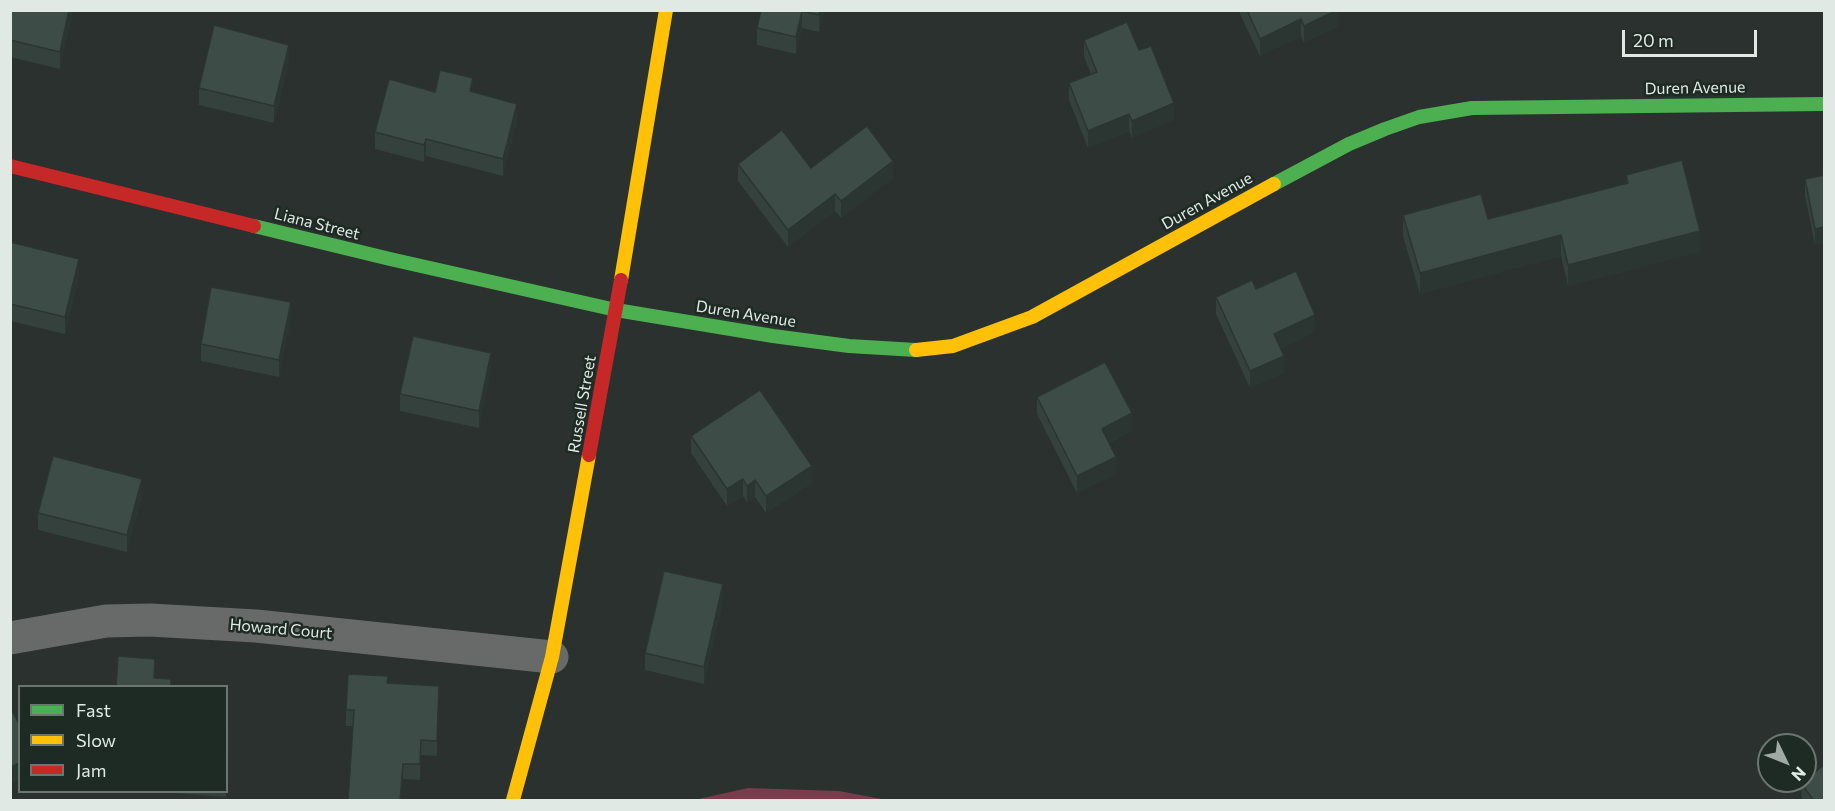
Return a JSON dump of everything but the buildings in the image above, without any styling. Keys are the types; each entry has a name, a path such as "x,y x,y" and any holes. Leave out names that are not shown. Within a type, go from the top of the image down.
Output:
{"street":[{"name":"Russell Street","path":"513,801 552,657 616,310 666,10"},
{"name":"Duren Avenue","path":"616,310 849,346 928,350 953,346 1032,317 1348,144 1419,117 1472,108 1824,104"},
{"name":"Liana Street","path":"10,166 379,256 616,310"},
{"name":"Howard Court","path":"10,638 106,621 150,620 256,626 552,657"}],"shaded area":[{"path":"748,788 839,791 887,800 694,800"}],"traffic: fast":[{"path":"1274,184 1349,144 1385,129 1419,117 1472,108 1824,104"},
{"path":"254,226 616,310 773,336 849,346 916,350"}],"traffic: slow":[{"path":"621,280 666,10"},
{"path":"916,350 953,346 1032,317 1274,184"},
{"path":"513,800 552,657 589,455"}],"traffic: jam":[{"path":"10,166 254,226"},
{"path":"589,455 621,280"}]}
